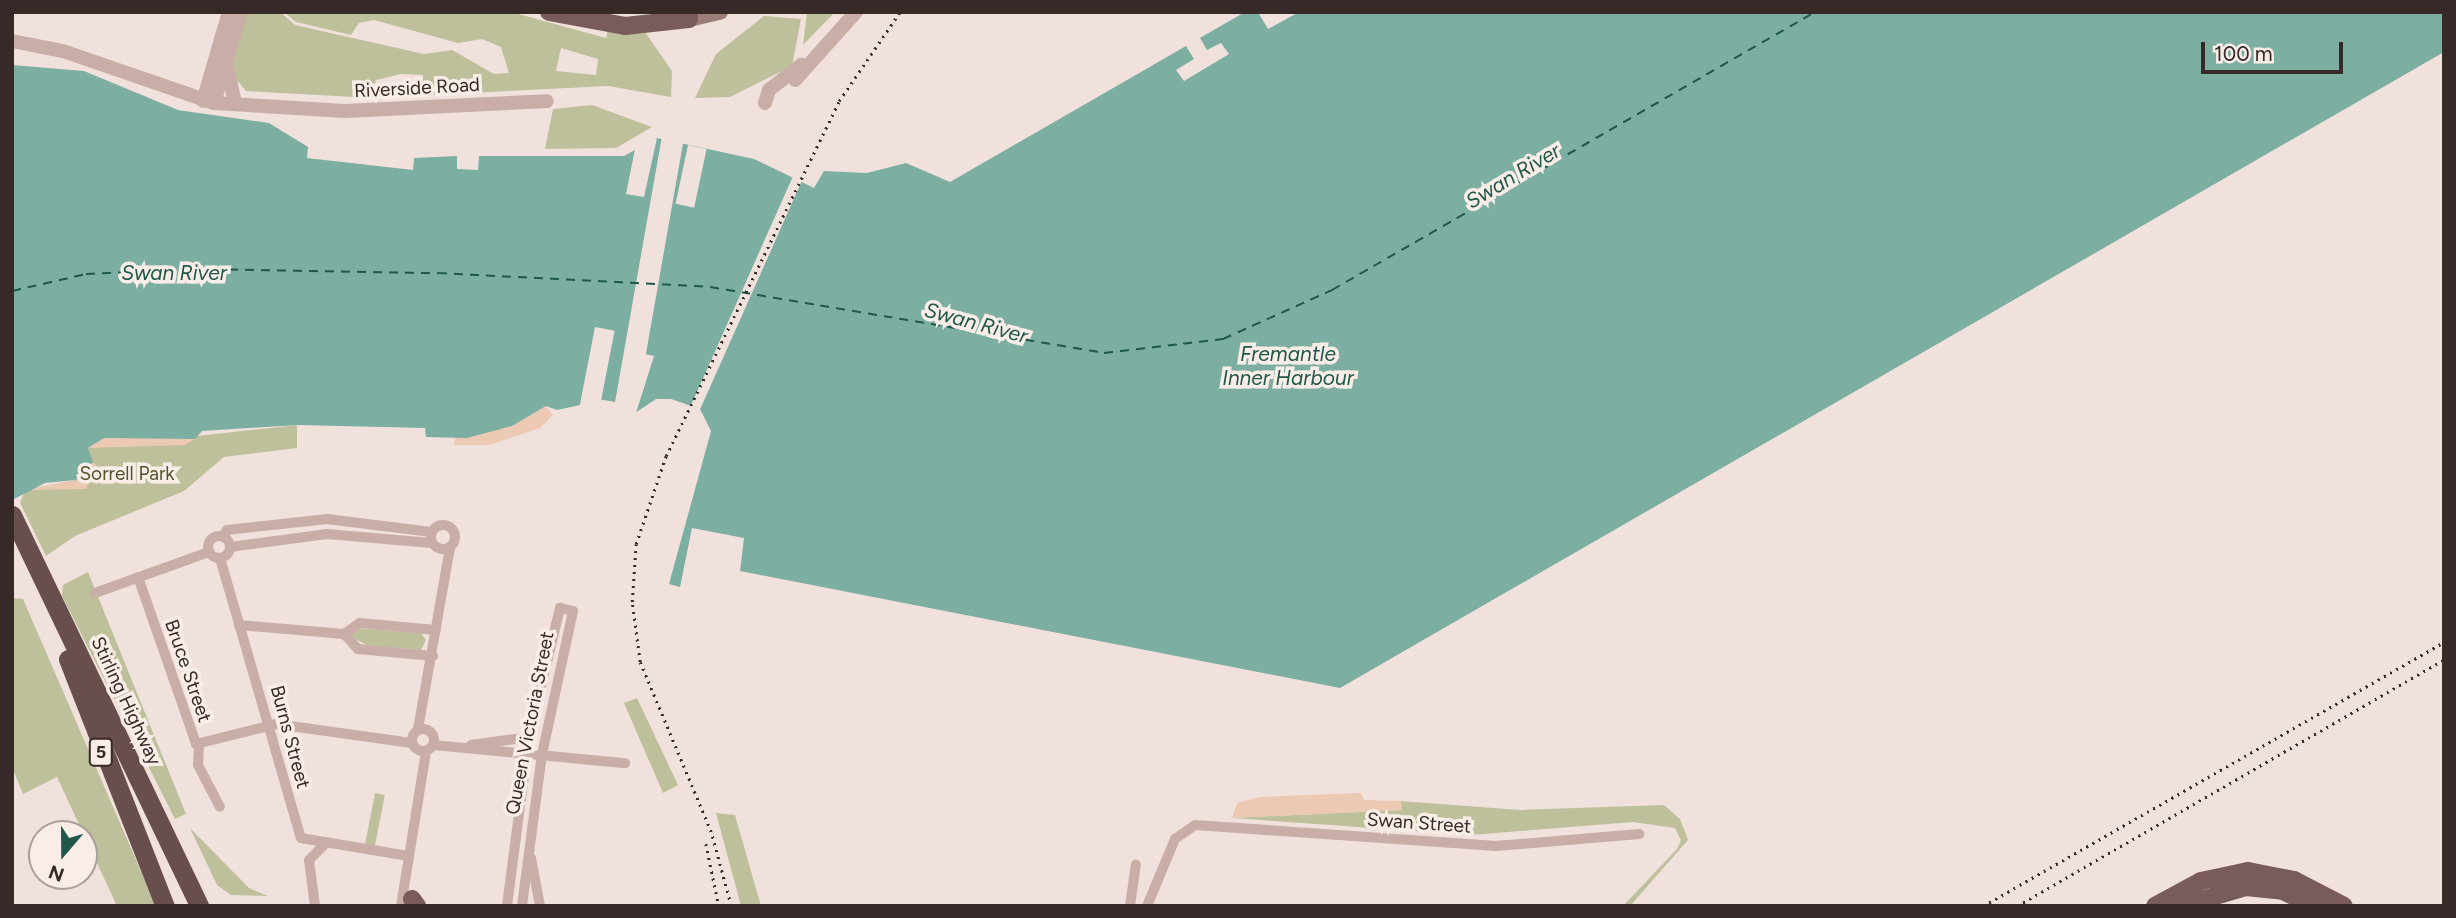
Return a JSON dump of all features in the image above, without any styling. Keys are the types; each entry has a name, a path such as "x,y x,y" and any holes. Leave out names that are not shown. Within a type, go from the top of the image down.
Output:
{"highway":[{"name":"Stirling Highway","path":"12,515 165,906"},
{"name":"Stirling Highway","path":"12,537 45,595 196,900"},
{"path":"196,900 212,906"}],"main road":[{"path":"549,12 625,26 720,12"},
{"path":"2155,906 2201,881 2248,871 2294,880 2344,906"},
{"path":"2181,906 2246,887 2283,891 2314,906"}],"street":[{"path":"209,98 229,12"},
{"path":"209,98 241,12"},
{"path":"795,80 808,62 856,12"},
{"name":"Riverside Road","path":"12,41 209,98 289,107 345,111 547,100"},
{"path":"225,58 234,97"},
{"path":"765,103 769,90 808,62"},
{"name":"Riverside Road","path":"209,98 234,97 289,107"},
{"path":"209,552 210,540 223,536 227,530 327,519 450,547"},
{"path":"410,904 408,856 444,568 450,547 451,528 440,525 433,541 444,568"},
{"path":"95,593 209,552 220,558 230,547 327,534 433,541"},
{"path":"223,536 230,547"},
{"name":"Burns Street","path":"220,558 299,834 323,846"},
{"name":"Bruce Street","path":"138,577 199,745 269,726"},
{"name":"Queen Victoria Street","path":"507,906 528,737 560,608 572,611 542,754 522,906"},
{"path":"239,625 344,634 360,623 436,630"},
{"path":"344,634 358,649 433,656"},
{"path":"269,726 396,737 526,754 625,763"},
{"path":"422,740 501,745 528,737"},
{"path":"199,745 198,765 220,807"},
{"name":"Swan Street","path":"1147,904 1175,839 1195,825 1496,846 1640,834"},
{"path":"314,906 309,860 323,846 408,856"},
{"path":"528,852 540,906"},
{"path":"1136,864 1130,903 1147,904"}],"green space":[{"path":"245,12 280,12 295,25 424,54 452,50 494,74 509,73 501,47 482,39 458,43 374,20 359,23 351,35 296,22 284,12 511,12 606,38 608,30 645,32 672,71 671,97 608,86 412,96 411,88 423,87 423,75 401,74 376,80 372,98 246,91 230,72","holes":["561,48 598,59 596,75 556,71"]},
{"path":"772,12 835,12 803,45 807,13"},
{"path":"764,16 801,19 792,66 730,97 695,98 716,54"},
{"path":"592,105 652,127 616,148 545,149 553,109"},
{"name":"Sorrell Park","path":"297,425 297,448 224,457 184,491 75,536 46,556 20,503 25,490 76,480 88,448"},
{"path":"88,572 186,814 175,819 62,596 63,585"},
{"path":"12,598 23,599 156,906 117,906 98,865 98,820 77,820 57,777 23,794 12,767"},
{"path":"355,628 421,633 426,640 421,650 367,645 351,637"},
{"path":"637,698 678,785 663,793 624,703"},
{"path":"375,793 385,795 375,848 365,846"},
{"path":"1401,801 1520,810 1664,805 1680,819 1688,840 1630,906 1623,906 1677,849 1681,840 1675,828 1633,822 1471,835 1232,818 1401,810"},
{"path":"716,813 735,815 761,906 741,906"},
{"path":"190,828 249,888 268,896 231,895 217,885"}],"sand":[{"path":"546,406 553,415 540,428 489,445 454,445 455,438 512,426"},
{"path":"150,435 195,439 185,445 88,448 103,438"},
{"path":"93,462 97,466 86,489 25,490 76,480"},
{"path":"1361,793 1364,800 1401,801 1402,810 1232,818 1237,803 1260,797"}],"water":[{"name":"Fremantle Inner Harbour","path":"1245,12 1258,12 1268,29 1299,12 2444,12 2444,52 1340,688 740,571 744,538 692,528 680,587 669,584 711,431 700,409 671,399 656,399 635,413 629,404 603,400 557,410 546,406 512,426 467,438 426,437 425,428 297,425 202,431 195,439 104,438 88,448 93,462 76,480 45,483 12,500 12,65 84,71 178,110 269,123 308,147 307,158 413,170 414,158 457,156 457,169 478,170 479,156 624,156 657,138 754,159 814,188 824,171 867,173 906,163 950,182 1186,46 1194,59 1176,70 1184,81 1229,54 1221,43 1207,50 1200,38"}],"pier":[{"path":"662,136 684,140 636,410 614,406"},
{"path":"657,138 644,197 626,194 635,149"},
{"path":"688,145 707,149 694,208 676,204"},
{"path":"794,174 803,178 699,413 689,409"},
{"path":"595,327 615,331 599,413 579,409"},
{"path":"640,353 654,356 635,416 627,408"}],"ferry route":[{"path":"12,291 86,274 197,269 438,273 710,287 1104,353 1223,339 1332,290 1815,12"}],"railway":[{"path":"731,906 711,832 640,662 632,602 636,544 666,456 839,101 900,12"},
{"path":"1983,906 2444,642"},
{"path":"2017,906 2444,659"},
{"path":"706,844 719,906"}],"water label":[{"name":"Swan River","path":"1513,176"},
{"name":"Swan River","path":"174,273"},
{"name":"Swan River","path":"976,323"}]}
